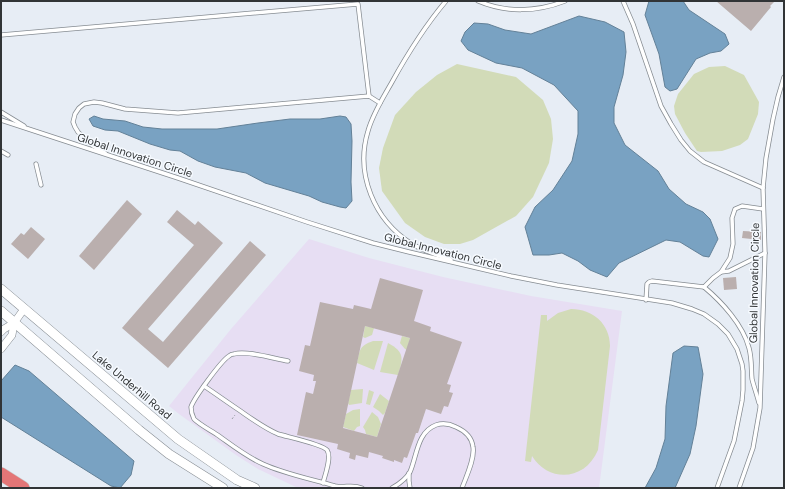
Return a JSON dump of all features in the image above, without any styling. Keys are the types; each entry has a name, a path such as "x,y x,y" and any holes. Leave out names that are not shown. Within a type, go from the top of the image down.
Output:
{"highway":[{"path":"1,474 22,488"}],"street":[{"name":"Lake Underhill Road","path":"1,289 178,439 237,480 255,488"},
{"path":"1,349 12,336 14,323 24,309"},
{"path":"1,312 138,430 169,454 223,488"},
{"path":"1,332 4,328 14,323"}],"lane":[{"path":"446,1 418,38 380,103 368,129 365,142 364,168 370,194 376,207 399,235 424,250 465,266"},
{"path":"478,1 496,7 525,10 545,7 565,1"},
{"path":"623,1 633,24 661,106 686,146 704,162 763,188"},
{"path":"1,35 358,4 369,96"},
{"name":"Global Innovation Circle","path":"739,488 753,448 760,408 764,252 763,188 766,158 773,119 784,77"},
{"path":"112,157 90,144 76,129 73,122 74,116 76,110 82,105 94,102 125,109 178,113 369,96 380,103"},
{"path":"1,112 30,130"},
{"name":"Global Innovation Circle","path":"1,120 341,233 388,246 465,266 534,281 672,303 704,314 714,320 731,338 737,349 743,371 742,401 734,441 717,488"},
{"path":"1,151 8,155"},
{"path":"36,164 37,174 41,185"},
{"path":"704,286 721,272 730,258 733,244 732,218 735,209 742,206 763,209"},
{"path":"721,272 729,272 764,252"},
{"path":"646,300 647,284 652,281 704,286 740,328 749,347 752,359 752,379 760,408"},
{"path":"288,361 244,353 234,354 226,358 193,403 191,409 192,416 260,463 338,487 352,485 362,488"},
{"path":"204,386 269,429 326,449 329,452 329,458 323,483"},
{"path":"410,488 410,472 420,440 426,432 439,424 452,425 461,429 470,439 473,446 473,457 462,488"},
{"path":"392,488 402,482 410,472"}],"path":[{"path":"232,419 236,414"}],"shaded area":[{"path":"309,239 369,258 443,277 531,296 622,311 599,488 298,488 258,469 236,455 169,406 231,329"}],"green space":[{"path":"457,64 516,77 543,100 551,119 553,139 549,163 533,197 516,216 473,240 460,244 444,244 425,237 405,223 382,191 379,168 383,148 395,115 416,92 437,75"},
{"path":"725,66 744,75 759,102 758,114 748,139 740,145 722,151 697,151 675,114 674,106 678,94 694,74 709,67"},
{"path":"571,309 586,312 599,319 607,331 610,346 598,450 585,468 576,473 566,475 548,471 539,465 532,456 531,462 525,461 541,315 547,315 547,321 558,313"},
{"path":"365,326 374,328 372,335 365,338 363,337"},
{"path":"402,336 410,338 407,350 400,343"},
{"path":"373,341 383,341 374,370 357,363 361,349"},
{"path":"388,343 394,346 401,356 402,360 398,375 380,372"},
{"path":"363,389 362,403 349,405 348,403 351,390"},
{"path":"369,390 374,392 370,405 366,404"},
{"path":"380,394 389,401 383,415 373,407"},
{"path":"360,409 360,426 354,431 343,427 346,414 353,410"},
{"path":"372,412 378,417 381,424 377,437 366,434 363,427"}],"water":[{"path":"649,1 683,1 689,10 725,34 729,44 721,51 710,53 696,59 677,89 670,91 665,87 659,54 645,15"},
{"path":"579,16 605,22 624,32 626,52 623,75 614,107 614,123 625,145 658,171 669,189 686,204 703,212 710,219 718,239 709,257 703,256 680,242 666,240 619,263 607,277 590,270 578,261 562,253 533,255 525,227 535,207 553,190 572,161 578,134 578,111 554,85 522,68 496,63 468,50 461,41 465,32 474,23 488,24 505,30 531,34"},
{"path":"94,116 103,119 125,121 143,127 162,129 217,129 290,119 320,119 340,116 346,117 351,124 352,201 346,208 340,207 265,183 246,173 215,167 198,161 180,151 170,150 150,144 118,131 105,130 93,126 89,119"},
{"path":"684,346 698,347 703,374 696,426 690,454 675,488 645,488 656,468 665,439 666,406 673,353"},
{"path":"15,365 29,371 134,461 131,475 120,488 111,486 1,417 1,381"}],"building":[{"path":"716,1 775,1 751,31"},
{"path":"127,200 142,214 94,270 79,256"},
{"path":"177,210 195,225 198,221 223,243 148,329 163,342 250,241 266,255 168,368 122,328 194,245 167,222"},
{"path":"31,227 45,239 28,259 11,244 21,233 24,235"},
{"path":"743,231 761,232 761,240 742,238"},
{"path":"736,277 737,289 724,290 723,278"},
{"path":"380,278 423,290 414,321 431,327 430,331 462,342 447,384 451,385 449,392 453,393 448,407 444,406 441,414 426,409 418,433 416,433 407,458 404,457 402,463 382,458 383,456 369,452 368,458 356,455 355,460 349,458 350,453 337,449 338,444 297,435 306,392 313,394 316,381 313,381 314,375 299,371 305,345 310,346 320,302 353,309 354,305 371,309","holes":["365,326 410,338 377,437 343,428"]}]}
